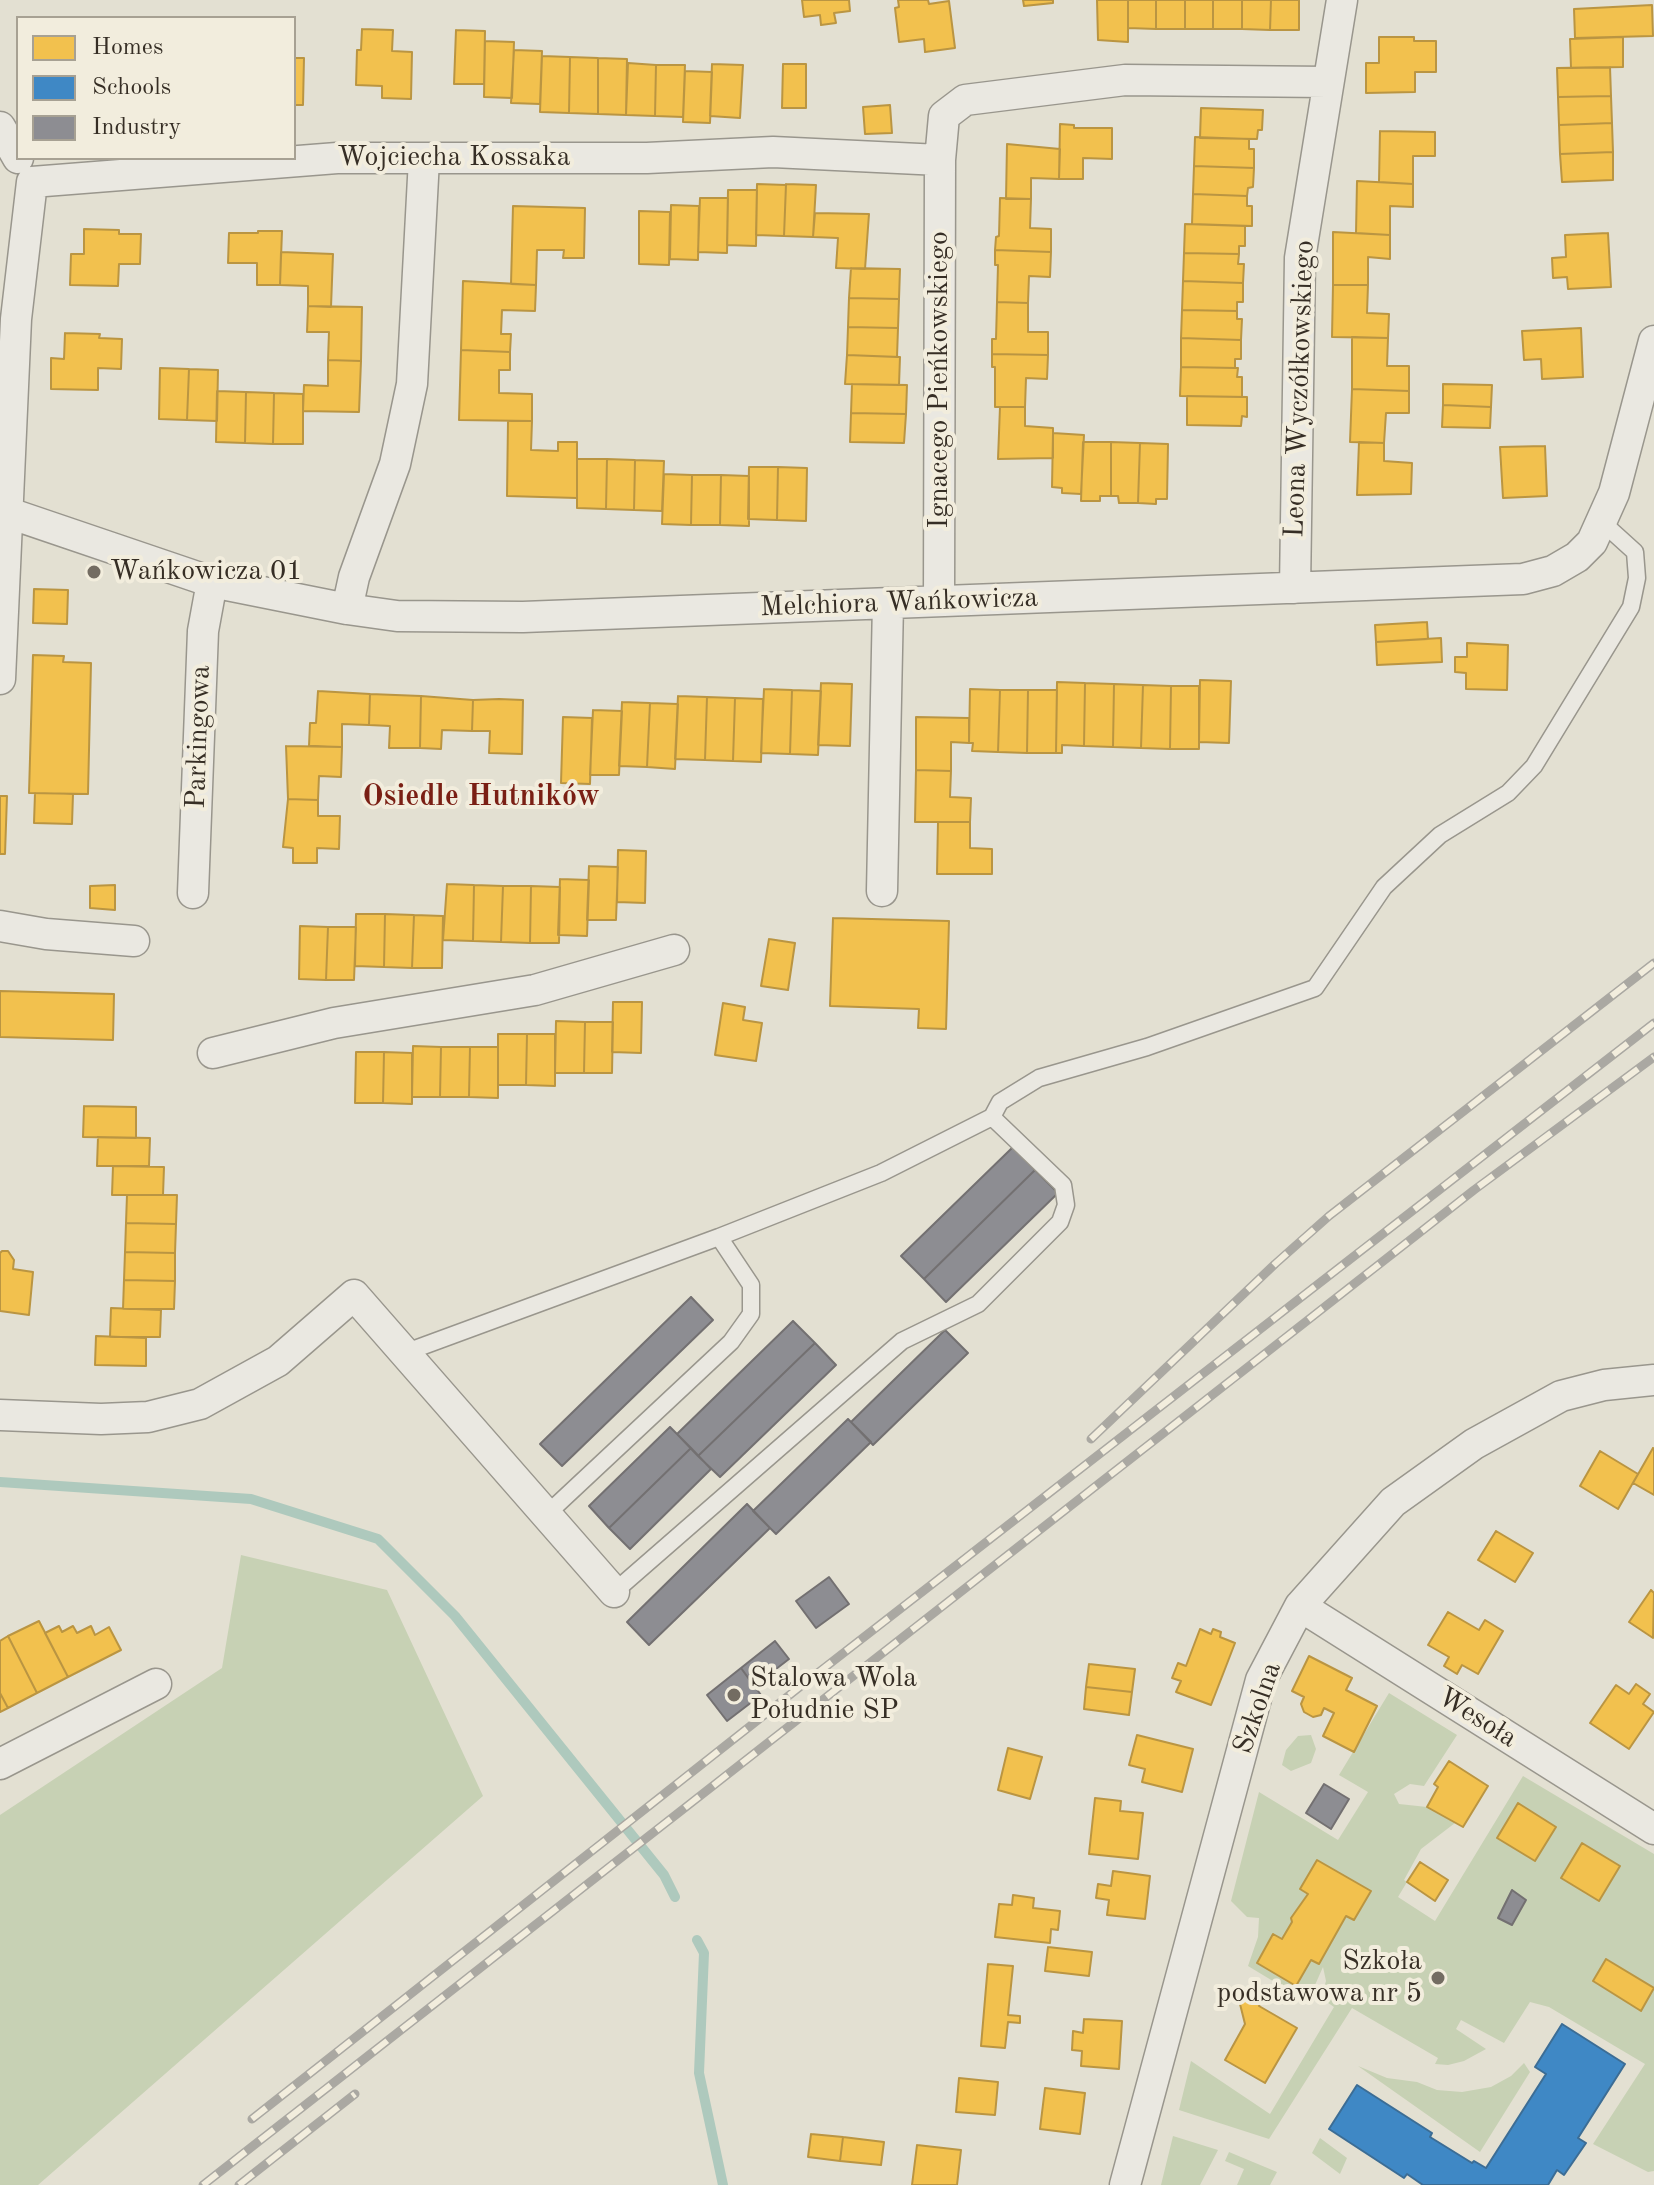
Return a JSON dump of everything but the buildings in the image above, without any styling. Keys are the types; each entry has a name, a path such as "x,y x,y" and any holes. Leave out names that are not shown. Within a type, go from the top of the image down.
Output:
{"street":[{"name":"Leona Wyczółkowskiego","path":"1295,588 1300,258 1342,0"},
{"path":"940,160 944,116 965,100 1125,80 1327,82"},
{"path":"0,127 16,154"},
{"name":"Wojciecha Kossaka","path":"296,159 647,158 773,152 940,160"},
{"path":"347,609 354,577 395,464 412,384 424,159"},
{"name":"Wojciecha Kossaka","path":"23,166 258,160"},
{"name":"Ignacego Pieńkowskiego","path":"939,601 940,160"},
{"path":"0,679 4,511 23,166"},
{"name":"Melchiora Wańkowicza","path":"4,511 212,582 397,616 523,617 1523,579 1553,571 1577,557 1592,542 1603,523 1614,493 1654,341"},
{"name":"Parkingowa","path":"193,893 203,631 212,582"},
{"path":"882,891 888,603"},
{"path":"0,926 46,934 134,941"},
{"path":"213,1053 334,1023 535,990 674,950"},
{"path":"0,1415 148,1417 200,1404 278,1361 354,1295 614,1592"},
{"name":"Szkolna","path":"1125,2185 1261,1680 1300,1606 1393,1502 1474,1444 1561,1396 1604,1385 1654,1380"},
{"name":"Wesoła","path":"1300,1606 1654,1829"},
{"path":"0,1764 156,1684"}],"lane":[{"path":"404,1353 719,1237 881,1173 992,1117 1000,1102 1039,1078 1147,1047 1315,988 1384,887 1440,835 1508,793 1534,766 1631,607 1637,578 1635,552 1603,523"},
{"path":"614,1592 902,1341 978,1304 1060,1222 1066,1205 1063,1185 992,1117"},
{"path":"546,1515 731,1342 751,1314 751,1285 719,1237"}],"green space":[{"path":"241,1555 387,1590 483,1796 38,2185 0,2185 0,1815 222,1668"},
{"path":"1389,1693 1457,1735 1424,1786 1410,1784 1394,1794 1399,1804 1427,1807 1455,1823 1421,1849 1398,1897 1435,1921 1523,1776 1654,1854 1654,2171 1648,2172 1593,2144 1645,2064 1549,2007 1530,2002 1504,2043 1461,2020 1456,2029 1486,2049 1464,2061 1448,2065 1435,2064 1438,2058 1352,2008 1269,2139 1179,2110 1191,2061 1270,2114 1334,2007 1321,1998 1326,1981 1323,1967 1315,1985 1301,1998 1248,1966 1258,1937 1259,1918 1247,1917 1231,1901 1259,1792 1338,1840 1368,1792 1339,1775"},
{"path":"1311,1735 1316,1749 1311,1763 1291,1771 1282,1765 1286,1750 1298,1736"},
{"path":"1524,2063 1530,2072 1480,2152 1358,2066 1387,2078 1417,2082 1437,2090 1462,2092 1491,2087 1511,2076"},
{"path":"1173,2136 1218,2150 1200,2185 1161,2185"},
{"path":"1320,2138 1347,2158 1340,2174 1312,2153"},
{"path":"1229,2152 1277,2172 1270,2185 1237,2185 1244,2169 1225,2161"}],"waterway":[{"path":"0,1482 251,1499 378,1539 455,1616 664,1875 675,1897"},
{"path":"697,1940 704,1953 699,2073 723,2185"}],"railway":[{"path":"1091,1439 1329,1216 1654,963"},
{"path":"252,2119 801,1686 1654,1023"},
{"path":"203,2185 1474,1190 1654,1057"},
{"path":"239,2185 355,2094"}],"place":[{"name":"Wańkowicza 01","path":"94,572"},
{"name":"Stalowa Wola Południe SP","path":"734,1695"},
{"name":"Szkoła podstawowa nr 5","path":"1438,1978"}],"district":[{"name":"Osiedle Hutników","path":"481,797"}]}
